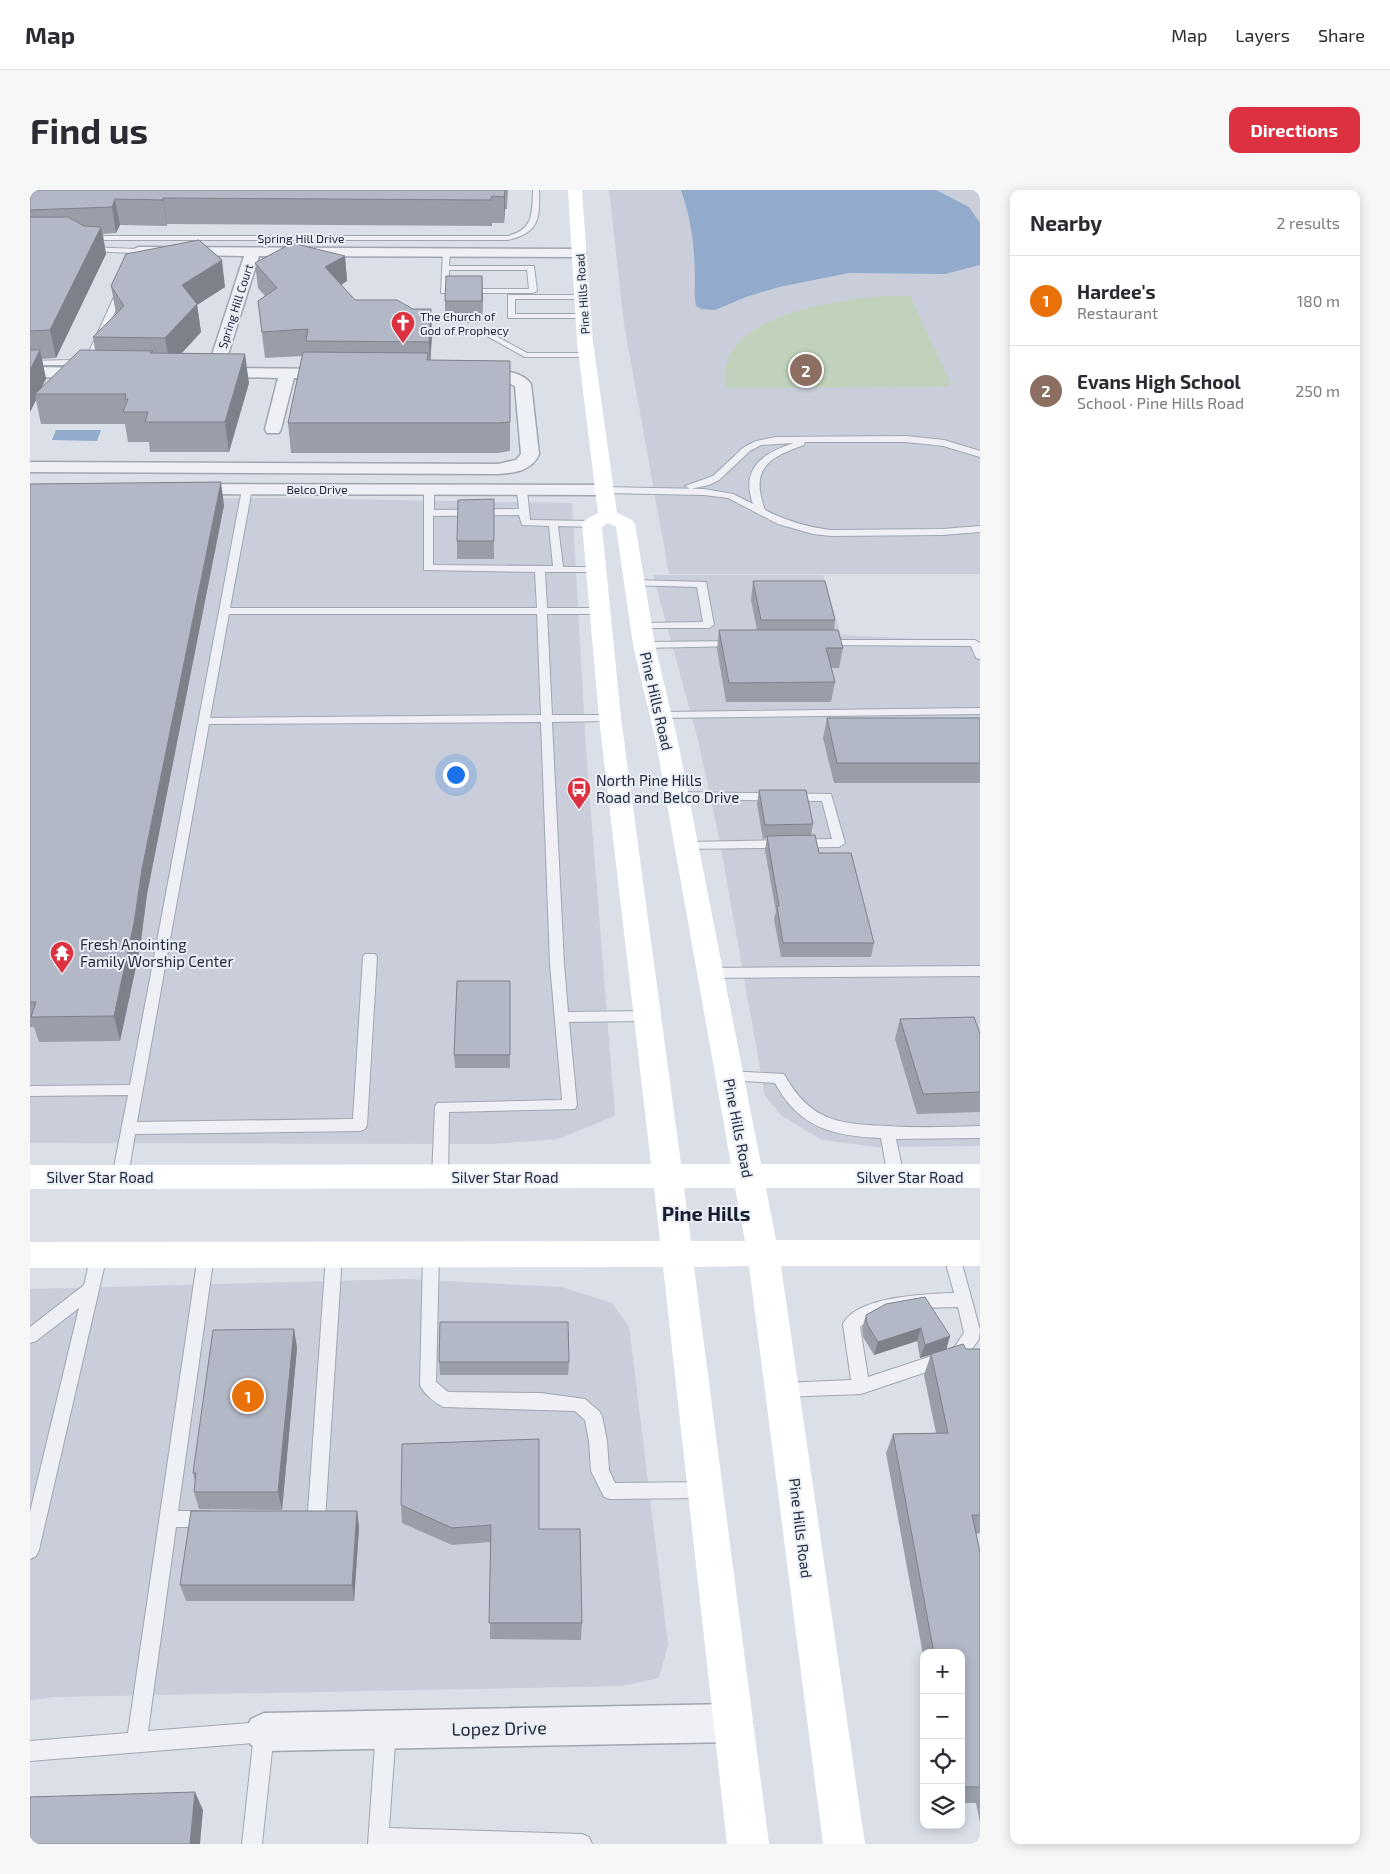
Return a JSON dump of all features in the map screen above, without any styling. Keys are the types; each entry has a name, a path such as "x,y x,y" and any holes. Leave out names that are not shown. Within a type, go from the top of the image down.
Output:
{"main road":[{"name":"Pine Hills Road","path":"575,190 587,355 604,490 595,570 610,718 748,1844"},
{"name":"Pine Hills Road","path":"600,520 625,524 633,583 686,846 763,1255 844,1844"},
{"name":"Silver Star Road","path":"30,1178 980,1176"},
{"path":"30,1255 763,1255 966,1253"}],"street":[{"name":"Spring Hill Drive","path":"138,251 256,244 387,245 446,252 579,253"},
{"name":"Spring Hill Court","path":"218,361 256,244"},
{"path":"30,372 109,373"},
{"path":"198,373 355,374"},
{"path":"273,429 287,374"},
{"path":"30,467 498,469 518,466 525,462 530,454 524,384 510,377 461,374"},
{"path":"204,489 210,468"},
{"name":"Belco Drive","path":"166,489 604,490"},
{"name":"Lopez Drive","path":"264,1732 734,1723"}],"lane":[{"name":"Spring Hill Drive","path":"387,245 517,236 528,230 534,221 536,190"},
{"name":"Spring Hill Drive","path":"138,251 90,250 76,241 104,237 256,244"},
{"path":"130,268 138,251"},
{"path":"445,268 531,268 533,291 444,291 445,268 446,252"},
{"path":"30,363 68,363 86,359 91,355 127,276"},
{"path":"582,297 510,297 511,316 584,316"},
{"path":"407,327 415,331 487,333 525,355 587,355"},
{"path":"664,491 706,483 716,478 747,449 759,443 776,440 816,438 928,440 980,454"},
{"path":"761,512 754,497 753,484 756,469 770,456 816,438"},
{"path":"120,1177 247,489"},
{"path":"429,490 428,568 595,570"},
{"path":"522,490 525,523 600,520"},
{"path":"604,490 704,492 730,496 798,528 831,533 952,532 980,529"},
{"path":"429,513 524,512"},
{"path":"553,523 558,569"},
{"path":"440,1177 442,1107 570,1105 557,964 540,569"},
{"path":"633,583 702,584 709,625 643,635"},
{"path":"224,610 600,611"},
{"path":"643,635 746,644"},
{"path":"812,644 975,643 980,656"},
{"path":"660,715 980,711"},
{"path":"204,721 610,718"},
{"path":"676,796 826,797 838,843 686,846"},
{"path":"128,1128 360,1126 370,957"},
{"path":"710,973 980,972"},
{"path":"562,1017 647,1016"},
{"path":"729,1076 779,1078 790,1099 810,1117 830,1127 887,1132 980,1132"},
{"path":"30,1091 135,1090"},
{"path":"887,1132 896,1177"},
{"path":"783,1390 861,1387 959,1354 973,1334 964,1300 966,1253"},
{"path":"30,1550 99,1255"},
{"path":"137,1742 206,1255"},
{"path":"286,1520 316,1520 334,1255"},
{"path":"431,1255 428,1385 444,1399 541,1401 579,1404 593,1416 598,1440 600,1471 610,1491 706,1490"},
{"path":"30,1336 91,1289"},
{"path":"861,1387 851,1324 857,1318 864,1313 914,1301 964,1300"},
{"path":"168,1519 227,1520"},
{"path":"386,1729 379,1841 582,1844"},
{"path":"30,1751 264,1732 252,1844"}],"shaded area":[{"path":"609,190 980,190 980,574 669,574 624,324"},
{"path":"279,498 572,503 587,764 615,1116 558,1139 492,1144 30,1143 30,499"},
{"path":"653,575 823,575 841,635 980,642 980,1146 877,1147 822,1140 782,1116 765,1096 718,832 698,740"},
{"path":"406,1279 562,1287 612,1303 629,1326 668,1645 659,1678 622,1686 54,1697 30,1700 30,1289"}],"green space":[{"path":"888,296 910,296 951,384 944,387 726,388 726,363 738,343 758,328 783,316 812,307 841,301"}],"water":[{"path":"681,190 936,190 969,207 980,223 980,265 945,274 849,273 779,287 746,297 715,310 701,309 695,303 693,245 690,223"},
{"path":"56,430 101,430 97,441 52,440"}],"building":[{"path":"30,190 505,190 504,197 492,196 491,200 115,199 112,207 30,210"},
{"path":"30,217 68,217 84,226 101,227 50,330 30,331"},
{"path":"199,240 222,260 182,285 197,304 165,338 93,337 124,306 111,286 126,254"},
{"path":"292,243 345,256 325,267 355,300 397,300 413,309 431,309 429,342 306,341 308,329 262,332 258,301 277,288 255,263"},
{"path":"446,276 482,276 482,301 445,301"},
{"path":"30,350 40,350 30,370"},
{"path":"80,350 245,354 225,422 145,422 148,412 123,412 128,399 125,399 126,394 35,394"},
{"path":"303,352 428,353 427,360 510,361 510,422 288,423"},
{"path":"221,482 114,1016 31,1017 36,1002 30,1002 30,484"},
{"path":"494,499 494,541 457,541 458,500"},
{"path":"753,581 825,581 835,620 761,620"},
{"path":"719,630 838,630 843,648 826,648 835,682 729,683"},
{"path":"827,718 980,718 980,763 837,763"},
{"path":"759,790 806,790 813,824 765,825"},
{"path":"815,835 819,853 851,853 874,943 783,943 777,906 779,906 767,836"},
{"path":"457,981 510,981 510,1055 454,1055"},
{"path":"974,1017 980,1034 980,1092 923,1094 900,1019"},
{"path":"925,1297 950,1336 925,1345 921,1328 878,1342 867,1324 866,1315 886,1304"},
{"path":"440,1322 568,1322 569,1362 439,1362"},
{"path":"294,1329 278,1492 194,1492 196,1473 193,1473 213,1330"},
{"path":"963,1344 966,1349 980,1349 980,1515 972,1515 980,1552 980,1787 965,1787 965,1649 933,1649 893,1434 948,1433 931,1354"},
{"path":"539,1439 539,1529 580,1529 582,1623 489,1623 491,1525 452,1528 401,1505 402,1444"},
{"path":"191,1511 357,1511 352,1585 180,1585"},
{"path":"195,1792 190,1844 30,1844 30,1797"}],"place":[{"name":"The Church of God of Prophecy","path":"403,344"},
{"name":"Evans High School","path":"806,370"},
{"name":"North Pine Hills Road and Belco Drive","path":"579,810"},
{"name":"Fresh Anointing Family Worship Center","path":"62,974"},
{"name":"Hardee's","path":"248,1396"}],"district":[{"name":"Pine Hills","path":"706,1213"}]}
